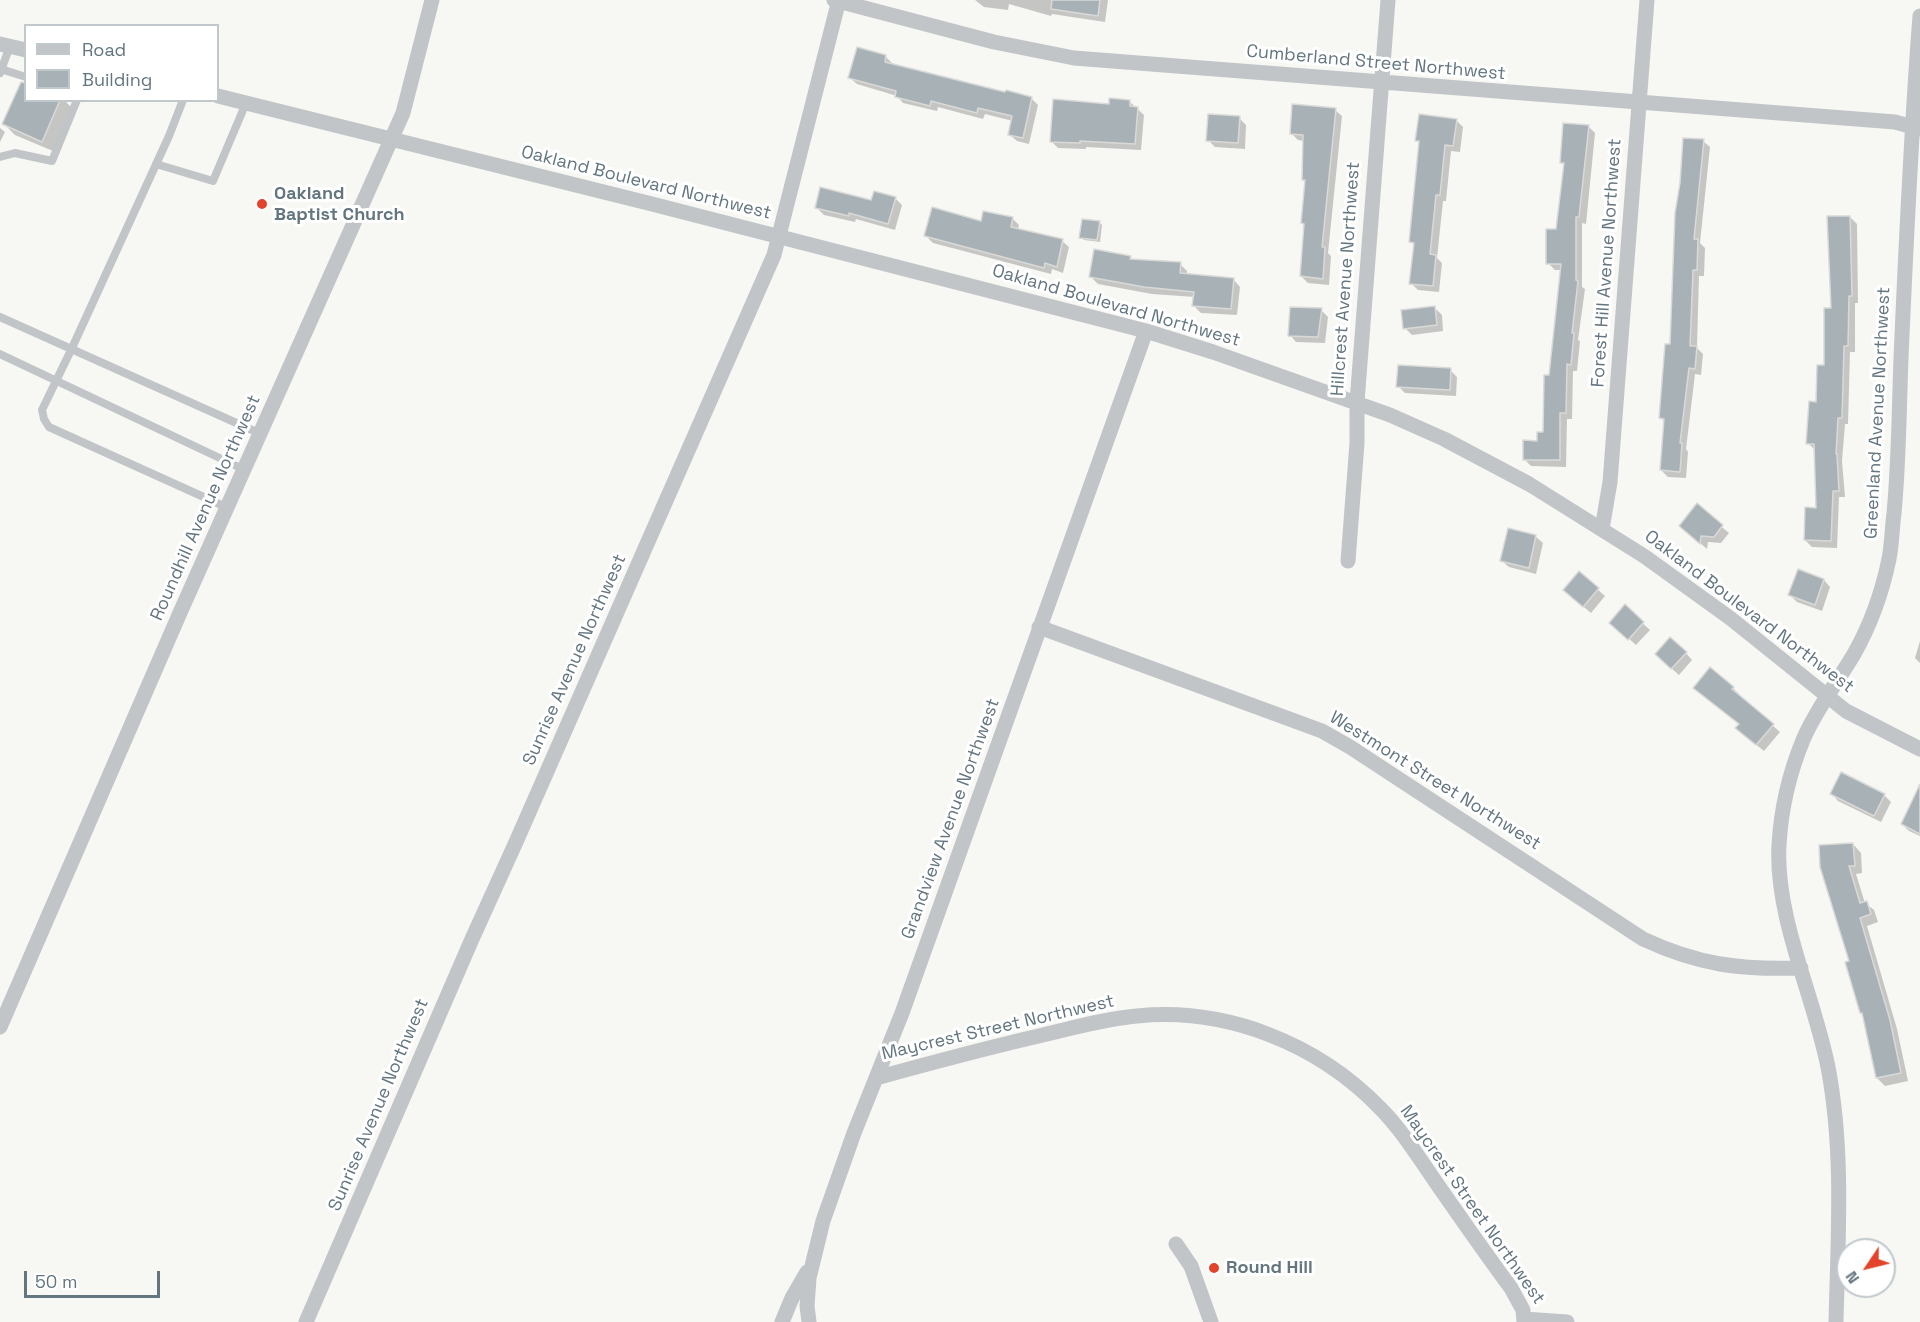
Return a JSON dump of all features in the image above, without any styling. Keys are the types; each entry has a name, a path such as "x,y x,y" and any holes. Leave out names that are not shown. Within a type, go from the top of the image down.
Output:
{"street":[{"name":"Roundhill Avenue Northwest","path":"0,1027 179,615 403,113 432,0"},
{"name":"Cumberland Street Northwest","path":"837,0 1056,56 1895,122 1916,127"},
{"name":"Sunrise Avenue Northwest","path":"306,1322 472,939 774,255 837,0"},
{"name":"Hillcrest Avenue Northwest","path":"1348,561 1357,443 1357,402 1388,0"},
{"name":"Forest Hill Avenue Northwest","path":"1602,529 1610,482 1647,0"},
{"name":"Greenland Avenue Northwest","path":"1836,1322 1839,1172 1836,1119 1828,1067 1788,920 1780,876 1781,815 1790,776 1804,738 1872,619 1882,590 1890,554 1896,491 1920,16"},
{"path":"5,45 24,50"},
{"name":"Oakland Boulevard Northwest","path":"219,96 780,237 1146,332 1213,351 1357,402 1444,439 1529,484 1644,556 1730,618 1846,711 1920,749"},
{"name":"Grandview Avenue Northwest","path":"809,1322 807,1305 812,1264 823,1221 902,1013 1146,332"},
{"name":"Westmont Street Northwest","path":"1039,627 1322,731 1643,939 1670,951 1711,964 1742,968 1801,968"},
{"name":"Maycrest Street Northwest","path":"876,1078 958,1055 1104,1021 1138,1016 1172,1015 1214,1020 1268,1034 1294,1045 1332,1067 1382,1109 1511,1288 1523,1310 1524,1321 1567,1322"},
{"path":"1176,1244 1191,1266 1211,1322"},
{"path":"782,1322 792,1298 812,1264"}],"lane":[{"path":"5,45 1,71 24,77"},
{"path":"0,157 15,153 52,161 76,102"},
{"path":"182,102 156,164 42,410 49,427 228,508"},
{"path":"156,164 213,181 246,103"},
{"path":"0,317 261,435"},
{"path":"0,354 245,470"}],"building":[{"path":"1052,0 1100,0 1098,16 1051,9"},
{"path":"857,47 886,55 885,62 1032,97 1023,138 1008,135 1012,116 978,108 977,113 931,101 930,106 895,97 896,91 848,78"},
{"path":"21,82 24,83 24,102 59,102 42,142 2,124"},
{"path":"1109,98 1130,100 1130,106 1138,107 1135,144 1050,142 1053,99 1109,104"},
{"path":"1292,104 1336,108 1322,247 1325,247 1323,279 1300,276 1305,180 1302,180 1303,135 1290,134"},
{"path":"1208,114 1240,116 1238,143 1206,141"},
{"path":"1419,114 1457,119 1453,146 1445,145 1440,195 1436,195 1430,254 1436,255 1433,286 1409,284 1414,243 1409,242 1419,141 1415,141"},
{"path":"1563,123 1589,125 1579,217 1576,217 1576,280 1578,281 1571,365 1567,364 1566,413 1560,413 1560,460 1523,460 1523,440 1537,441 1537,432 1543,432 1544,375 1549,375 1561,264 1546,264 1546,229 1556,229 1564,163 1560,163"},
{"path":"1683,138 1704,139 1694,239 1698,239 1697,270 1693,270 1690,346 1697,346 1695,369 1689,368 1680,443 1682,443 1680,472 1660,470 1664,419 1659,418 1665,344 1670,344 1675,213"},
{"path":"820,187 871,200 874,191 896,197 888,224 849,213 849,216 815,208"},
{"path":"932,207 981,221 983,211 1013,217 1011,227 1063,239 1057,267 1045,263 1044,268 924,236"},
{"path":"1827,216 1850,216 1852,296 1849,296 1848,346 1844,346 1842,418 1838,418 1836,454 1839,491 1833,491 1831,541 1804,540 1805,507 1816,508 1814,444 1806,444 1809,401 1816,402 1817,365 1824,365 1824,308 1831,308"},
{"path":"1082,219 1100,221 1097,240 1079,238"},
{"path":"1094,249 1131,256 1130,259 1181,262 1180,273 1234,278 1231,309 1192,306 1194,292 1144,287 1089,277"},
{"path":"1435,306 1437,325 1403,329 1401,310"},
{"path":"1290,307 1322,308 1318,337 1288,336"},
{"path":"1398,365 1451,368 1450,390 1396,387"},
{"path":"1697,503 1723,525 1714,537 1701,536 1700,544 1679,526"},
{"path":"1508,528 1536,535 1529,568 1500,561"},
{"path":"1798,569 1824,579 1815,605 1788,595"},
{"path":"1579,571 1599,588 1583,607 1563,590"},
{"path":"1625,604 1644,622 1628,640 1609,623"},
{"path":"1670,637 1687,652 1671,669 1655,654"},
{"path":"1710,667 1774,724 1756,745 1735,728 1739,724 1693,688"},
{"path":"1841,772 1885,794 1874,816 1830,794"},
{"path":"1920,784 1920,834 1901,824"},
{"path":"1853,843 1855,866 1849,866 1860,903 1867,901 1871,914 1860,918 1890,1020 1901,1073 1876,1078 1862,1013 1860,1013 1845,962 1849,961 1820,867 1819,845"}],"place":[{"name":"Oakland Baptist Church","path":"262,204"},
{"name":"Round Hill","path":"1214,1268"}]}
